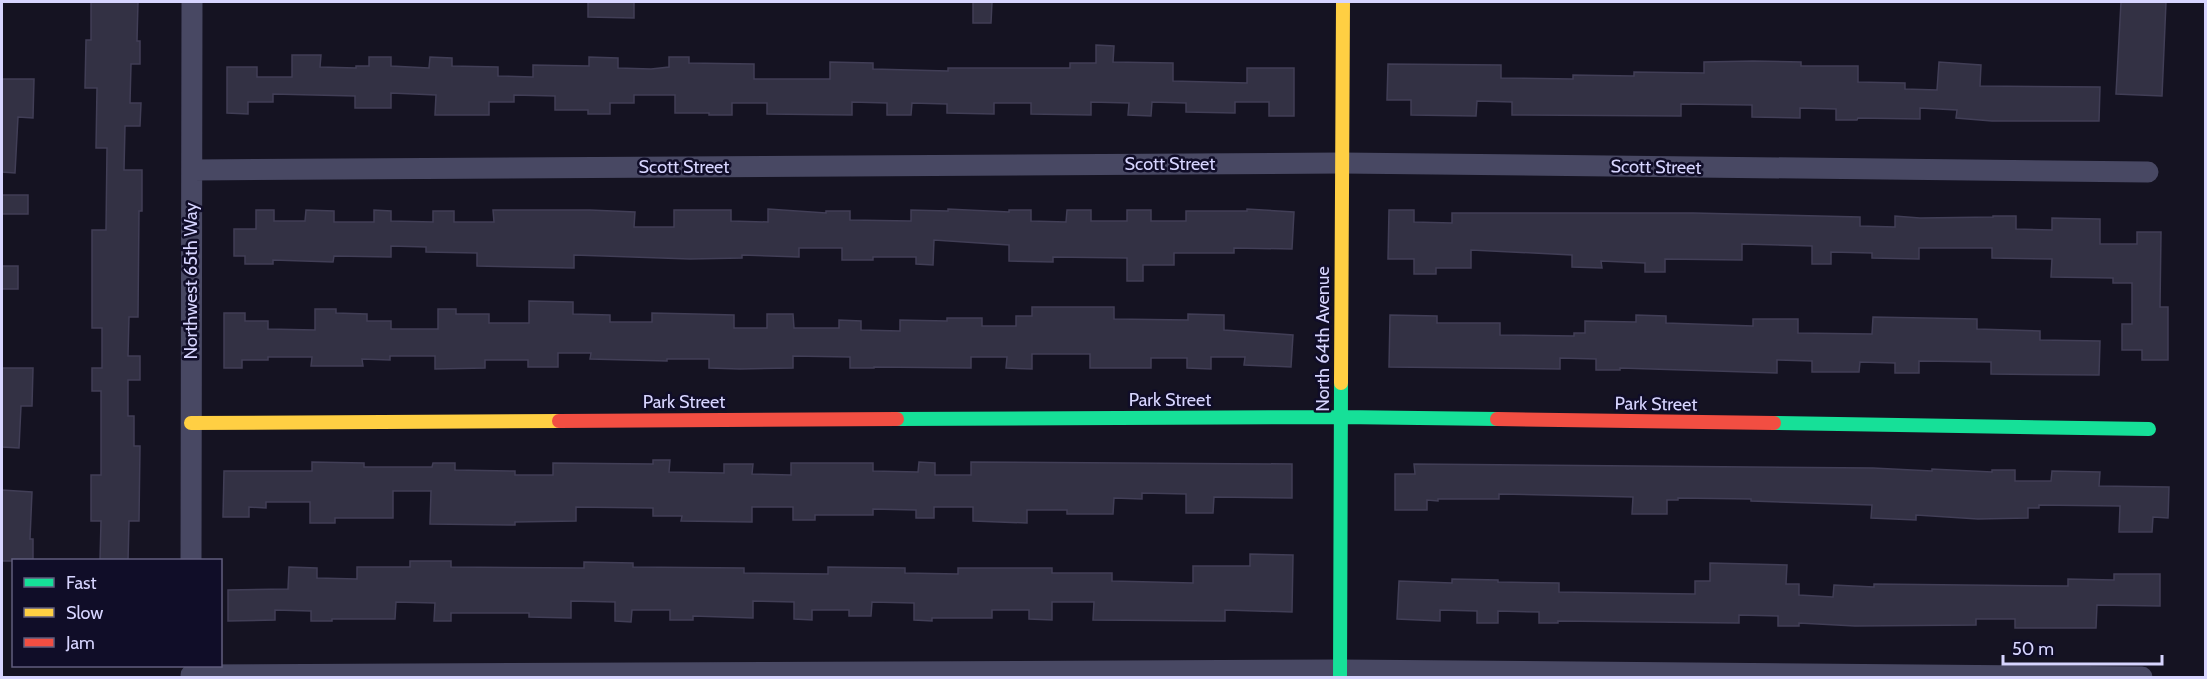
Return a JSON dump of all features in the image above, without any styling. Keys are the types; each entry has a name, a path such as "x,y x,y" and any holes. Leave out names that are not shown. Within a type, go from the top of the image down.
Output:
{"street":[{"name":"Northwest 65th Way","path":"191,559 192,2"},
{"name":"North 64th Avenue","path":"1340,674 1343,2"},
{"name":"Scott Street","path":"192,170 1342,163 2148,172"},
{"name":"Park Street","path":"191,423 1341,417 2149,429"},
{"path":"191,673 2142,677"}],"building":[{"path":"91,2 138,2 137,41 140,41 140,64 131,64 130,103 141,103 140,126 125,126 124,170 142,170 142,211 139,211 138,317 129,317 128,356 140,356 140,380 128,380 128,416 134,416 134,446 140,446 139,521 129,521 128,559 100,559 101,521 91,521 91,475 101,475 101,391 92,391 92,368 102,368 102,328 92,328 92,230 106,230 107,148 96,148 97,88 85,88 86,40 91,40"},
{"path":"588,2 634,2 634,18 588,17"},
{"path":"973,2 992,2 991,23 973,23"},
{"path":"2121,2 2166,2 2162,96 2116,94"},
{"path":"1096,45 1114,46 1113,62 1173,63 1173,81 1247,83 1247,68 1294,68 1294,116 1269,116 1269,102 1235,102 1235,113 1186,112 1186,103 1152,102 1151,116 1128,115 1129,103 1091,102 1091,115 1031,114 1031,103 994,103 994,114 947,113 947,104 912,103 911,115 887,115 887,103 852,102 852,115 767,114 767,103 732,103 732,115 709,115 709,113 675,113 675,95 634,95 634,103 610,103 610,114 588,114 588,110 555,110 555,96 514,95 514,102 489,102 489,115 435,115 436,95 391,93 391,108 355,108 355,96 273,94 273,102 248,102 248,114 227,113 227,67 257,67 257,77 292,77 292,55 321,55 320,67 356,68 356,66 369,66 369,57 391,57 391,66 429,68 430,57 452,58 452,66 498,67 498,76 533,77 533,65 589,66 589,57 618,58 618,68 651,69 669,67 669,57 689,57 689,63 754,64 754,79 830,79 830,62 873,63 873,69 948,71 948,68 1070,68 1070,63 1096,63"},
{"path":"1704,62 1801,62 1801,66 1858,66 1858,82 1905,83 1905,89 1937,90 1939,62 1981,65 1980,86 2100,87 2099,121 1992,121 1956,118 1957,110 1920,108 1920,119 1836,120 1836,109 1800,108 1800,118 1752,117 1752,105 1681,104 1681,116 1512,115 1512,102 1477,101 1476,116 1411,115 1411,100 1387,100 1388,64 1501,65 1501,78 1573,79 1573,75 1634,76 1634,72 1704,73"},
{"path":"2,79 34,79 33,118 18,117 15,173 2,172"},
{"path":"2,195 28,195 28,214 2,214"},
{"path":"768,209 826,213 826,211 850,211 850,220 911,221 911,210 1009,212 1009,210 1031,210 1031,221 1066,222 1067,210 1091,210 1091,221 1127,221 1127,210 1151,210 1151,221 1186,221 1186,211 1247,211 1247,209 1294,212 1292,249 1234,248 1234,253 1174,253 1174,265 1143,265 1143,281 1127,281 1127,258 1053,257 1053,262 1009,261 1009,245 934,240 933,265 916,264 916,257 842,260 842,248 799,248 799,257 742,255 742,258 690,259 574,255 574,268 477,266 477,253 426,252 426,247 391,246 391,257 334,256 333,262 273,260 273,264 245,264 245,256 234,256 234,229 256,229 256,210 274,210 274,221 305,221 306,210 334,211 334,222 374,222 374,210 391,211 391,221 433,222 433,211 454,211 454,222 494,222 493,210 590,210 635,212 634,227 674,227 674,210 731,210 731,221 768,222"},
{"path":"1389,210 1414,210 1414,222 1452,223 1452,213 1693,213 1860,217 1860,226 1895,227 1895,216 1920,218 2016,216 2016,229 2052,230 2052,218 2100,219 2100,244 2137,244 2137,232 2161,232 2160,307 2168,307 2168,360 2142,360 2142,350 2122,350 2122,324 2132,324 2132,283 2113,283 2113,278 2051,277 2052,259 1992,258 1992,248 1919,248 1919,259 1872,258 1872,253 1831,252 1831,264 1812,264 1812,246 1742,244 1742,260 1665,259 1665,272 1645,272 1645,263 1601,261 1602,268 1572,267 1572,255 1471,250 1471,268 1436,268 1436,274 1414,274 1414,259 1388,259"},
{"path":"2,266 18,266 18,289 2,289"},
{"path":"529,301 573,302 573,314 610,315 610,322 652,322 652,313 734,315 734,328 767,328 767,314 793,314 794,328 839,328 839,320 861,321 861,330 900,331 900,320 947,321 947,318 982,318 982,326 1016,326 1016,316 1032,316 1032,307 1114,307 1114,319 1188,320 1188,314 1224,315 1224,330 1293,335 1291,367 1244,365 1245,357 1211,357 1211,369 1187,368 1187,358 1151,358 1151,368 1090,368 1090,354 1032,354 1032,369 1006,368 1007,357 971,357 971,368 850,368 850,357 793,356 793,368 740,369 709,368 709,359 667,359 667,361 590,359 591,353 558,353 558,367 528,367 528,360 485,360 485,368 435,369 435,356 390,356 390,360 362,359 363,366 311,366 312,357 268,357 268,360 242,360 242,368 224,368 224,313 245,313 245,321 268,321 268,329 315,330 315,309 336,309 336,313 367,314 367,321 391,321 391,329 438,329 438,309 456,309 456,314 489,314 489,323 529,323"},
{"path":"1390,315 1437,316 1437,323 1500,323 1500,335 1574,336 1574,333 1585,333 1585,321 1636,322 1636,315 1666,316 1666,323 1753,326 1753,319 1798,319 1798,333 1872,334 1873,317 1977,319 1977,329 2040,331 2040,340 2100,341 2099,375 1991,374 1991,362 1919,361 1919,373 1895,373 1895,363 1860,362 1859,372 1812,372 1812,361 1777,360 1777,373 1620,368 1620,370 1596,370 1596,359 1560,358 1560,369 1389,367"},
{"path":"2,368 33,368 32,406 21,406 19,448 2,447"},
{"path":"653,460 670,460 669,472 724,473 724,464 753,464 752,474 791,475 791,463 873,463 873,471 918,472 919,462 935,463 935,475 971,475 971,462 1292,464 1292,498 1214,497 1213,513 1186,513 1186,494 1142,493 1142,499 1114,498 1113,514 1067,514 1067,510 1027,510 1027,523 973,521 973,507 934,507 934,518 916,518 916,510 873,509 873,515 815,515 815,520 793,520 793,507 752,507 752,522 681,521 682,516 653,516 653,508 576,507 576,521 515,522 515,525 430,524 431,491 393,491 393,518 335,518 335,523 310,523 310,502 266,502 266,508 249,507 249,517 223,517 224,471 312,471 312,462 364,463 364,467 432,467 433,463 455,463 455,470 515,471 515,475 553,475 553,463 653,464"},
{"path":"1414,464 1873,468 1992,472 1992,470 2015,470 2015,481 2051,481 2052,471 2100,472 2099,486 2169,487 2168,518 2153,517 2152,532 2119,532 2120,506 2039,505 2039,508 2028,508 2028,518 1978,519 1916,515 1916,520 1871,518 1872,505 1678,498 1678,500 1667,500 1667,514 1632,514 1633,497 1499,494 1499,499 1427,500 1427,510 1395,510 1395,474 1415,474"},
{"path":"2,490 32,492 30,539 33,539 33,559 2,561"},
{"path":"1250,554 1293,555 1292,612 1225,610 1225,621 1093,620 1094,602 1052,602 1052,620 1029,619 1029,610 992,610 992,618 932,618 932,621 914,620 914,603 872,602 871,616 849,616 849,610 812,610 812,620 794,619 794,602 753,601 753,618 693,616 693,620 670,620 670,610 632,610 631,622 615,621 615,602 571,601 571,618 529,617 529,613 451,613 451,621 434,621 435,603 396,602 395,619 311,621 311,611 275,610 275,620 228,621 228,590 288,589 289,567 317,568 317,578 357,579 357,567 410,567 410,561 451,561 451,567 584,568 584,562 633,563 633,567 744,568 744,573 828,574 828,567 905,568 905,573 958,574 958,568 1052,568 1052,573 1112,573 1112,581 1193,583 1193,566 1250,566"},
{"path":"1710,563 1787,565 1786,584 1799,584 1799,595 1833,597 1834,585 1874,587 1874,584 2068,586 2068,579 2114,580 2114,574 2160,574 2160,606 2097,605 2096,628 2015,628 2015,619 1976,619 1976,625 1855,626 1799,623 1799,626 1778,626 1778,616 1739,615 1739,623 1558,621 1558,623 1539,623 1539,612 1498,611 1498,623 1477,623 1477,611 1440,610 1440,621 1397,619 1399,581 1452,583 1452,579 1498,580 1498,582 1559,583 1559,592 1695,594 1695,581 1710,581"}],"traffic: fast":[{"path":"1340,678 1341,383"},
{"path":"897,419 1341,417 1497,419"},
{"path":"1774,423 2149,429"}],"traffic: slow":[{"path":"1341,383 1343,2"},
{"path":"191,423 559,421"}],"traffic: jam":[{"path":"559,421 897,419"},
{"path":"1497,419 1774,423"}]}
